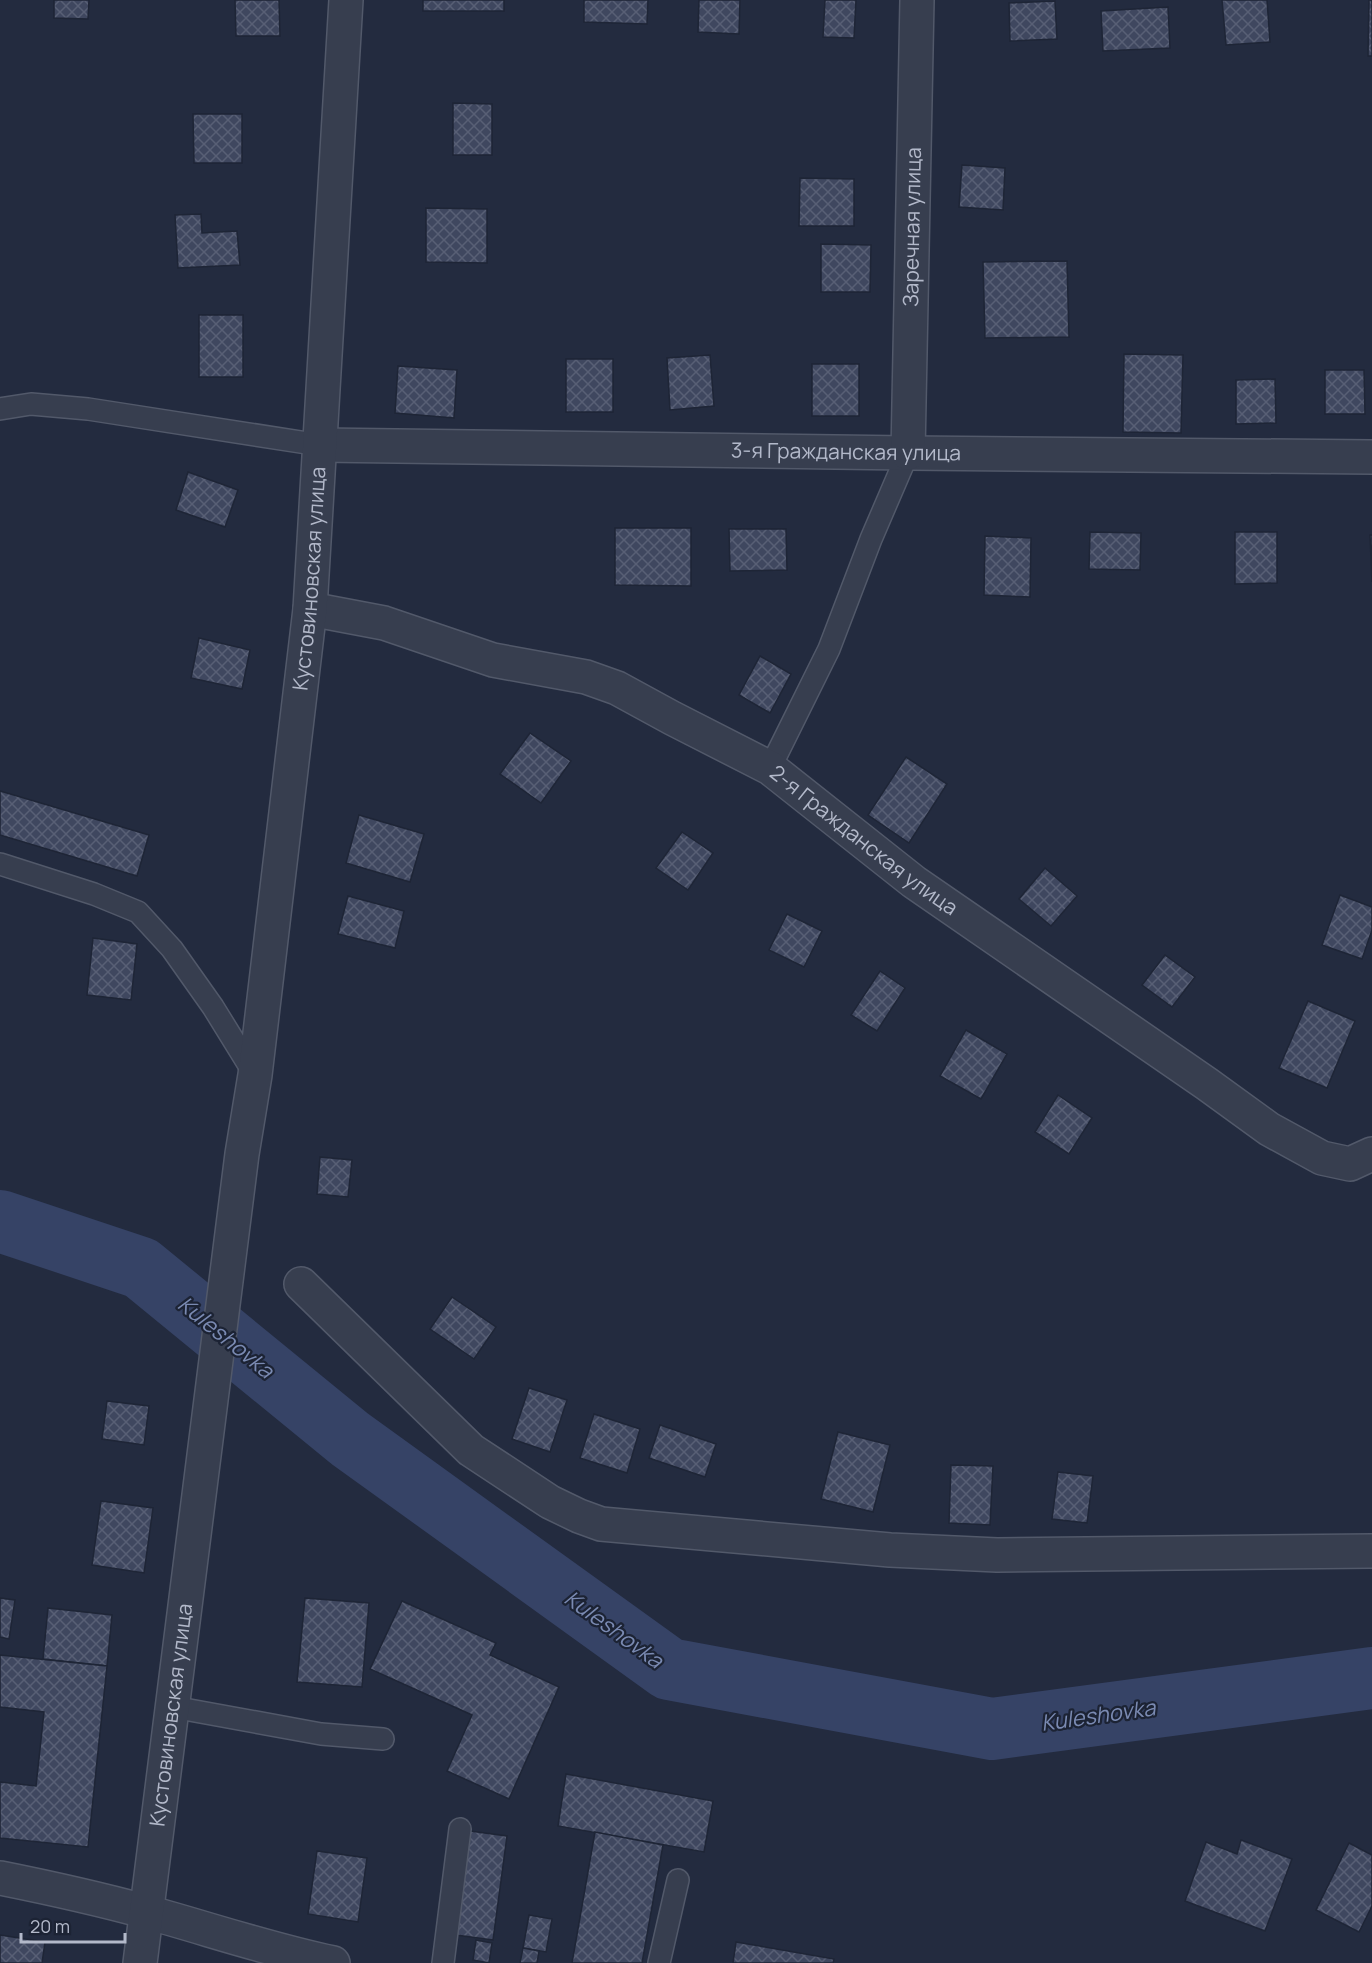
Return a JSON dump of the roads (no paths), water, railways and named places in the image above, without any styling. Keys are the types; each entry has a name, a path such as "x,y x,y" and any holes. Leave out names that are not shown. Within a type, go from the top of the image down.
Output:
{"street":[{"name":"Кустовиновская улица","path":"140,1963 242,1154 255,1075 310,609 346,0"},
{"name":"Заречная улица","path":"908,453 917,0"},
{"name":"3-я Гражданская улица","path":"320,445 1372,457"},
{"name":"2-я Гражданская улица","path":"310,609 384,623 493,660 586,677 617,688 770,768 914,882 1269,1129 1322,1158 1350,1164 1372,1155"},
{"path":"301,1284 471,1450 550,1502 601,1524 890,1550 997,1555 1372,1551"},
{"path":"0,1878 148,1912 299,1956 333,1963"}],"lane":[{"path":"0,409 31,404 88,410 320,445"},
{"path":"770,768 829,649 871,539 908,453"},
{"path":"0,864 94,894 138,912 172,949 213,1007 255,1075"},
{"path":"173,1707 321,1734 383,1739"},
{"path":"443,1963 459,1829"},
{"path":"659,1963 678,1880"}],"waterway":[{"name":"Kuleshovka","path":"0,1221 141,1268 350,1439 669,1669 992,1729 1372,1678"}]}
